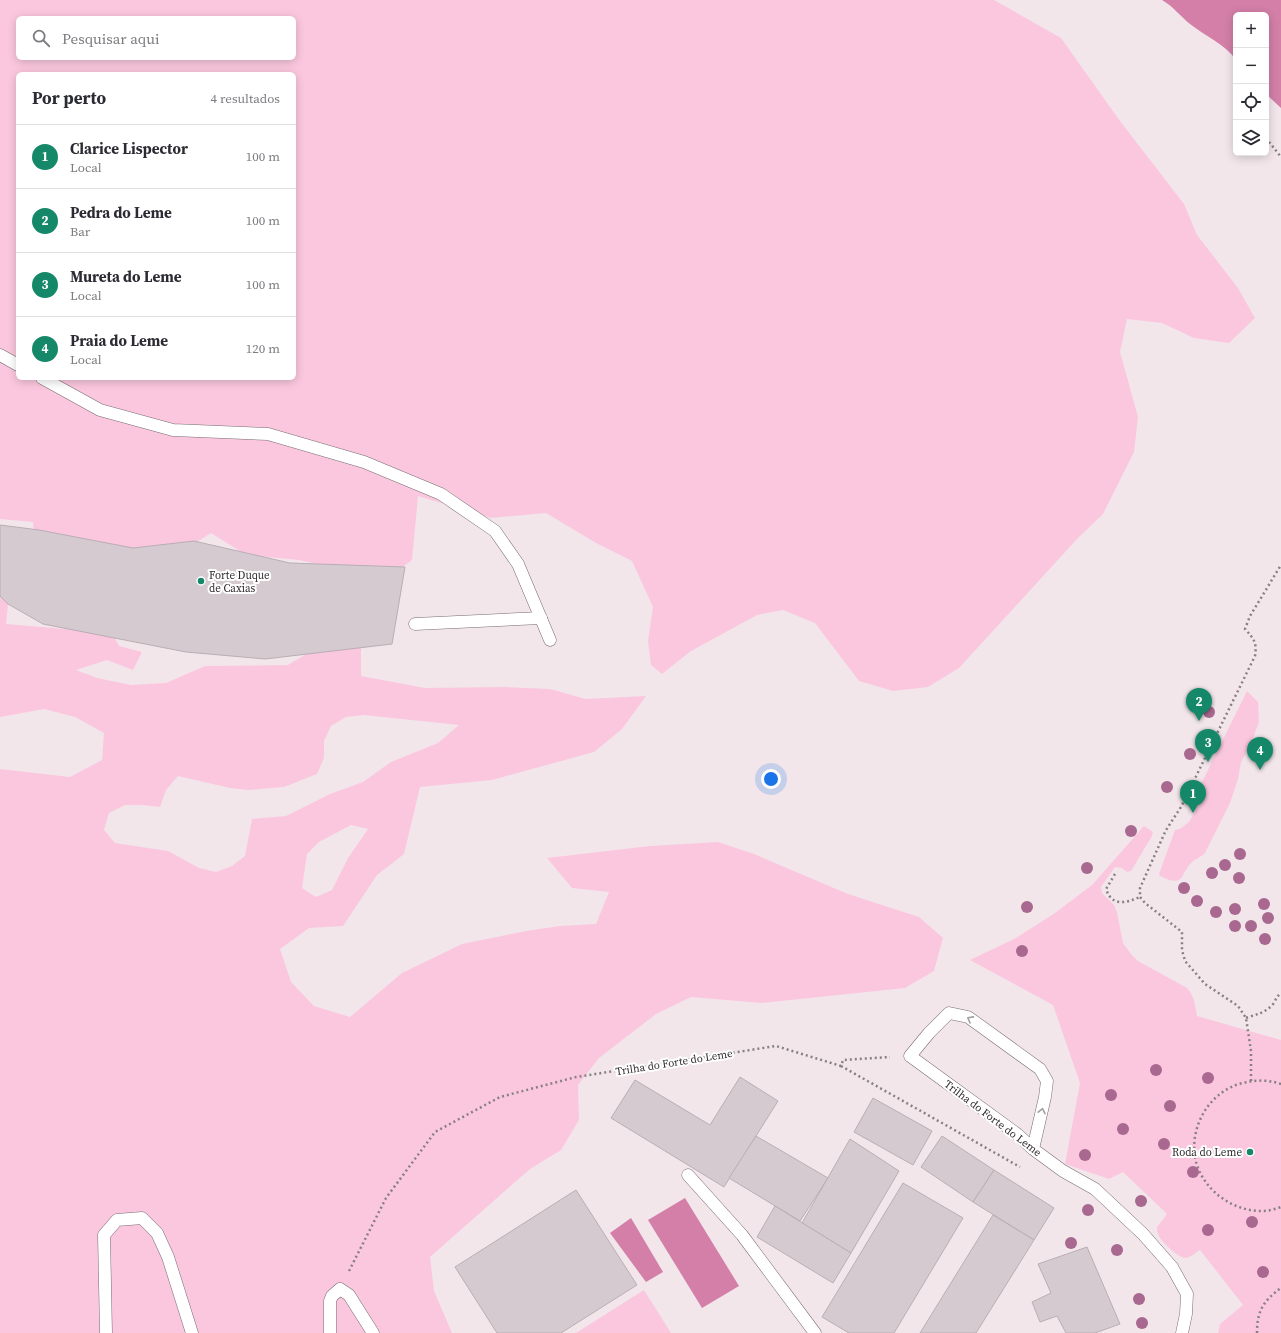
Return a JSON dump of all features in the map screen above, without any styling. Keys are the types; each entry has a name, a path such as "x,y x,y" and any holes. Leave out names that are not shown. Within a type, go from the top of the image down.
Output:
{"lane":[{"path":"0,355 16,364"},
{"path":"46,380 100,410 173,430 268,434 364,462 441,494 495,532 518,564 550,640"},
{"path":"415,624 541,618"},
{"path":"910,1056 929,1033 949,1013 968,1017 1040,1070 1047,1081 1045,1098 1033,1149"},
{"name":"Trilha do Forte do Leme","path":"910,1056 1016,1134 1033,1149 1063,1171 1095,1189 1143,1234 1172,1267 1187,1294 1186,1314 1182,1333"},
{"path":"688,1175 742,1236 815,1333"},
{"path":"106,1333 104,1235 117,1220 142,1218 157,1233 168,1256 192,1333"},
{"path":"330,1333 330,1301 332,1296 340,1289 349,1295 373,1333"}],"path":[{"path":"1269,142 1281,157"},
{"path":"1251,1080 1251,1051 1246,1018 1238,1006 1205,984 1185,961 1182,950 1182,932 1145,903 1140,897 1140,888 1166,830 1181,807 1255,656 1256,646 1254,638 1245,629 1250,616 1281,565"},
{"path":"1115,874 1106,889 1108,894 1117,902 1126,903 1140,897"},
{"path":"1246,1018 1265,1012 1281,993"},
{"name":"Trilha do Forte do Leme","path":"340,1289 386,1198 435,1132 500,1097 576,1077 776,1046 841,1066 1021,1167"},
{"path":"841,1066 843,1060 910,1056"},
{"path":"1281,1084 1272,1081 1251,1080 1230,1087 1212,1100 1200,1119 1194,1140 1196,1162 1206,1183 1222,1199 1241,1208 1264,1211 1281,1207"},
{"path":"1257,1333 1257,1318 1263,1305 1281,1288"}],"shaded area":[{"path":"0,0 994,0 1061,38 1120,121 1184,204 1197,235 1238,288 1255,318 1229,343 1194,338 1162,323 1127,319 1120,352 1138,417 1134,452 1103,514 1077,539 959,668 928,687 893,691 859,681 815,623 783,610 757,615 691,651 662,674 651,665 648,641 653,607 632,561 596,543 546,513 491,518 418,496 412,560 393,574 364,575 299,560 246,555 211,533 192,545 149,552 34,543 33,522 0,519"},
{"path":"1162,0 1281,0 1281,108 1269,97 1269,12 1233,12 1233,56 1226,49 1190,24"},
{"path":"0,584 10,585 6,624 112,633 119,646 142,652 133,670 107,660 76,670 97,678 131,685 166,683 205,666 288,665 318,647 361,639 361,676 425,688 503,687 550,689 586,699 646,696 622,729 594,752 492,780 420,787 404,854 377,875 343,926 309,928 280,949 291,982 314,1006 350,1017 402,973 462,944 526,931 560,926 596,924 609,892 572,888 547,858 650,846 718,842 754,854 848,894 919,917 943,938 934,971 905,988 762,1003 691,997 656,1014 599,1058 578,1085 579,1120 561,1150 530,1169 430,1257 434,1291 452,1333 0,1333 0,769 70,777 102,760 104,733 75,717 44,709 0,717","holes":["364,715 459,725 438,743 391,762 363,782 330,794 286,816 252,819 245,856 232,866 216,872 199,868 168,851 115,843 104,830 109,813 125,805 160,807 166,790 178,776 230,788 249,790 284,787 317,774 324,758 324,741 331,726 346,717","351,825 368,829 348,858 332,890 316,897 302,888 307,854 319,842"]},
{"path":"1247,691 1258,702 1259,722 1251,743 1241,762 1238,779 1230,803 1205,853 1192,862 1178,880 1174,881 1160,876 1159,874 1175,830 1180,829 1189,822 1200,802 1201,784"},
{"path":"1144,826 1153,832 1152,836 1131,871 1127,872 1122,868 1115,867 1101,887 1102,893 1114,905 1117,912 1123,943 1138,961 1187,988 1193,998 1197,1016 1281,1040 1281,1333 1218,1333 1220,1324 1243,1305 1200,1250 1192,1256 1186,1258 1179,1256 1167,1246 1158,1235 1157,1227 1167,1214 1123,1172 1109,1179 1065,1164 1080,1083 1053,1005 970,960 1016,938 1055,913 1092,885"},
{"path":"685,1198 739,1286 702,1308 648,1220"},
{"path":"631,1218 663,1272 646,1282 610,1233"},
{"path":"644,1290 671,1333 576,1333"}],"building":[{"name":"Forte Duque de Caxias","path":"0,525 39,530 133,548 194,541 290,563 405,567 392,644 265,659 186,652 43,624 8,604 0,596"},
{"path":"740,1077 778,1101 724,1187 611,1118 635,1080 710,1125"},
{"path":"873,1098 932,1131 913,1165 854,1132"},
{"path":"756,1136 828,1178 800,1221 729,1178"},
{"path":"942,1136 994,1170 973,1202 921,1167"},
{"path":"850,1139 899,1171 851,1253 802,1223"},
{"path":"994,1170 1054,1208 1034,1240 973,1202"},
{"path":"903,1183 963,1218 894,1333 849,1333 822,1317"},
{"path":"576,1190 637,1285 561,1333 497,1333 455,1267"},
{"path":"775,1206 851,1253 833,1283 757,1237"},
{"path":"993,1215 1034,1240 976,1333 920,1333"},
{"path":"1087,1247 1120,1324 1095,1333 1066,1333 1057,1316 1040,1322 1032,1302 1051,1293 1038,1264"}],"place":[{"name":"Forte Duque de Caxias","path":"201,581"},
{"name":"Pedra do Leme","path":"1199,721"},
{"name":"Mureta do Leme","path":"1208,762"},
{"name":"Praia do Leme","path":"1260,770"},
{"name":"Clarice Lispector","path":"1193,813"},
{"name":"Roda do Leme","path":"1250,1152"}]}
